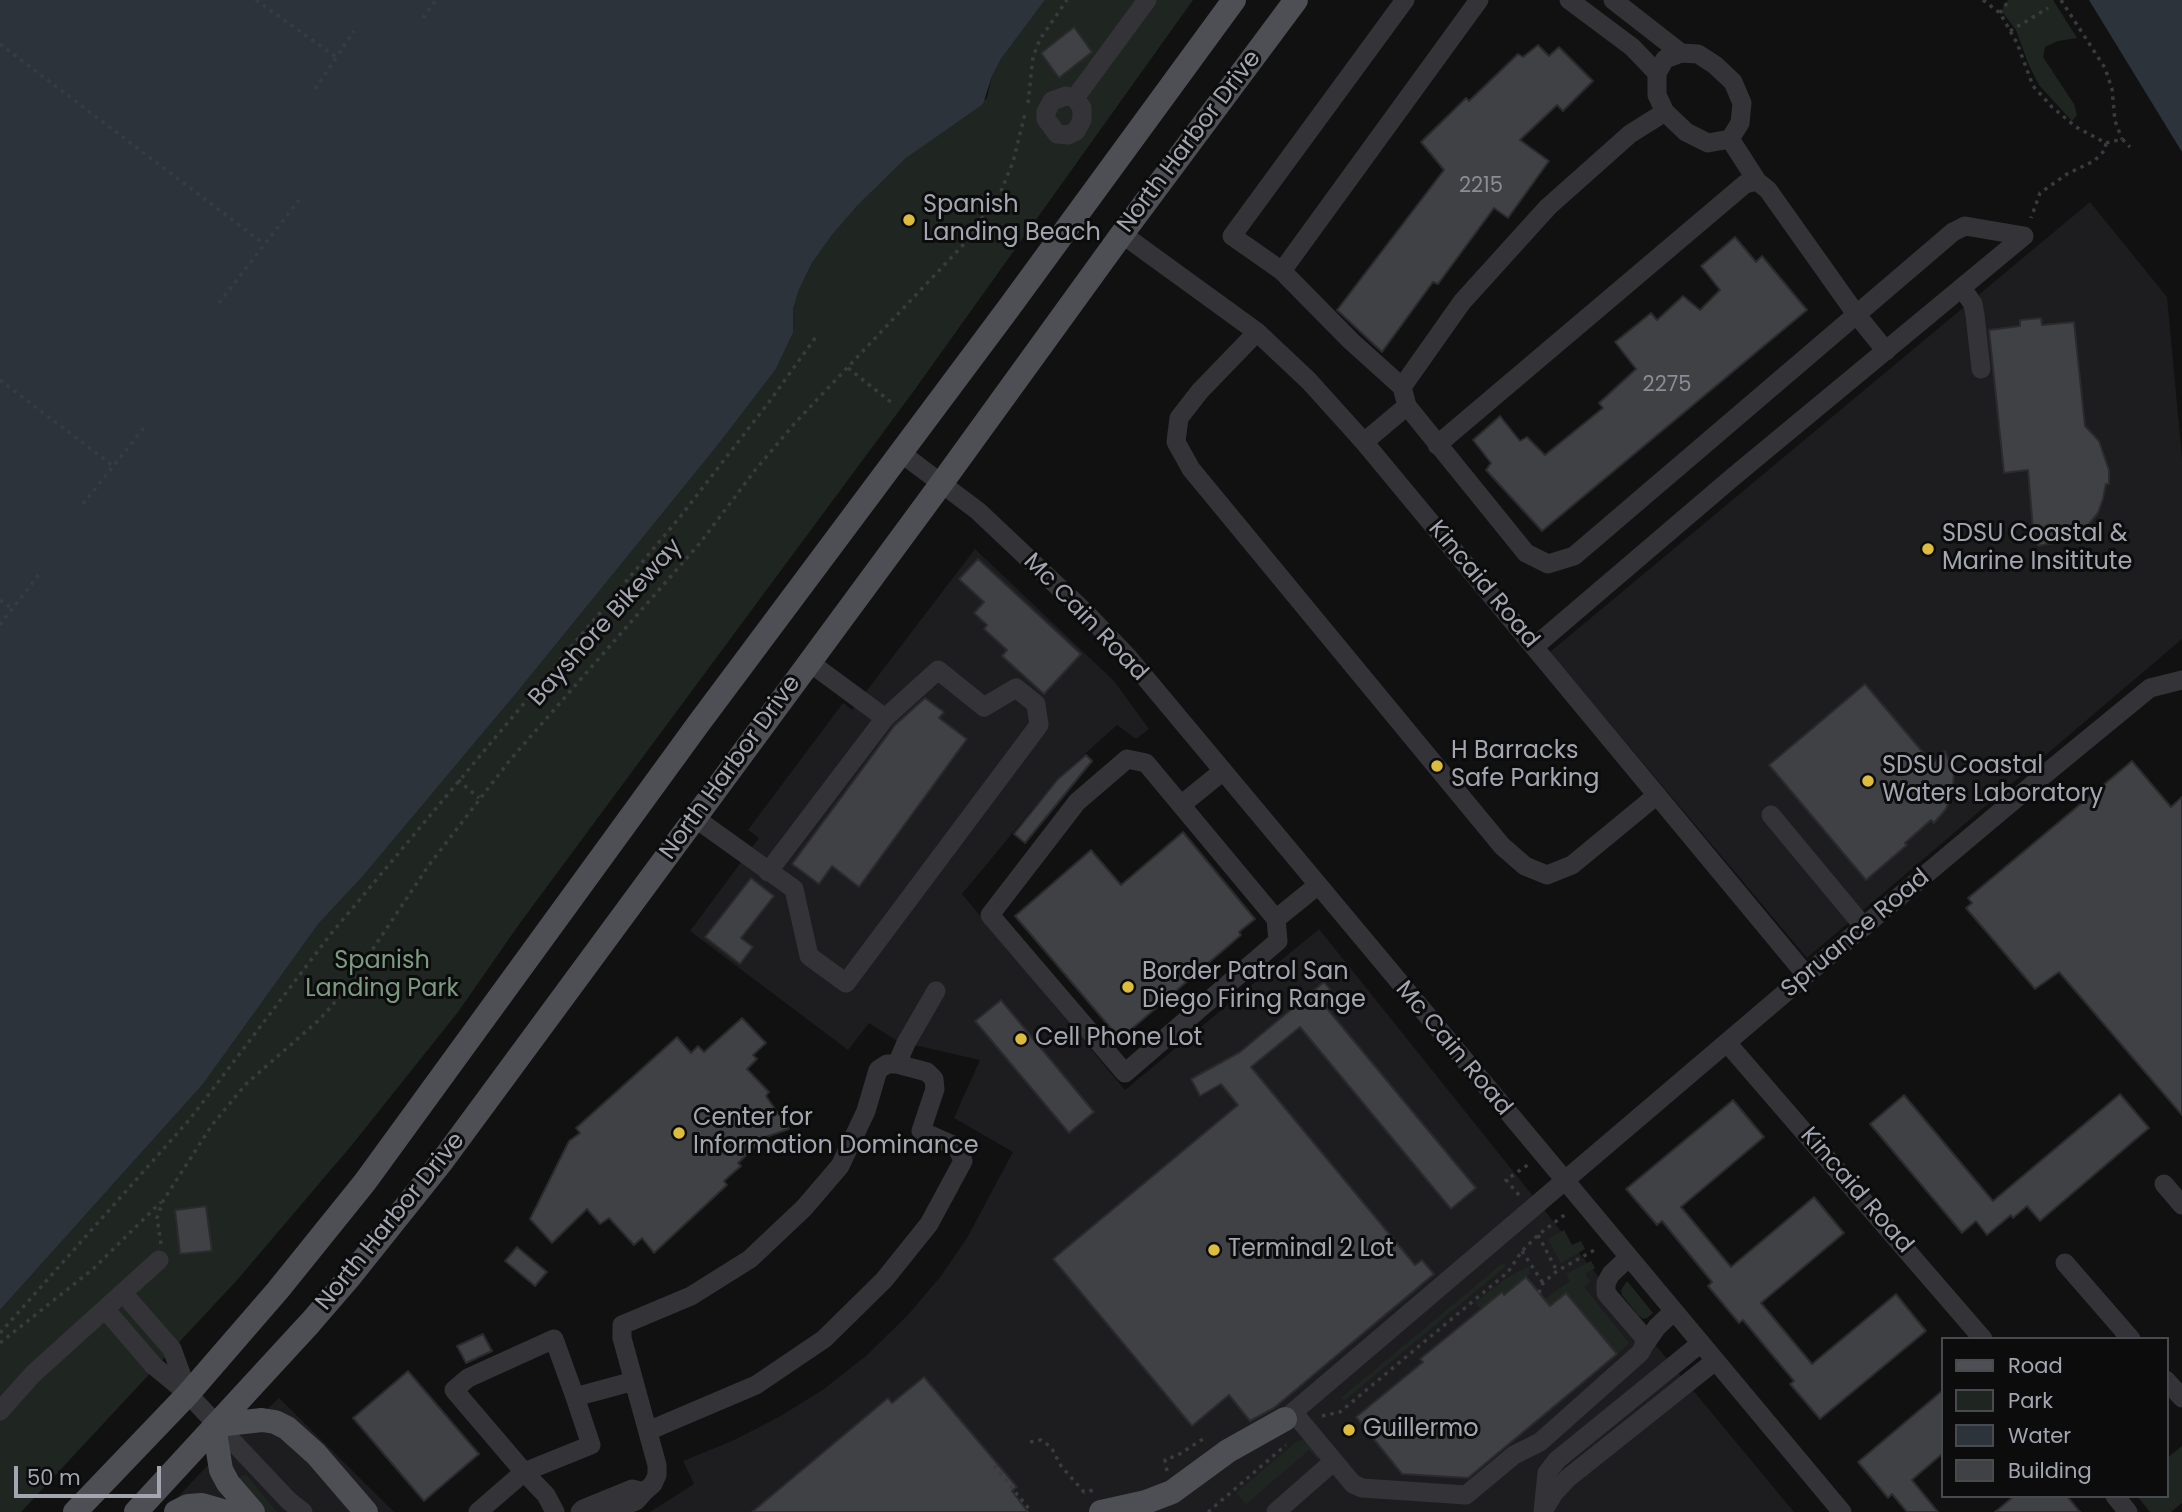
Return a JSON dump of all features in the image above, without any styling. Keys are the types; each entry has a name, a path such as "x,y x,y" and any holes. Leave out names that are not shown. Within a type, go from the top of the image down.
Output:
{"main road":[{"name":"North Harbor Drive","path":"75,1512 188,1394 365,1182 699,723 1234,0"},
{"name":"North Harbor Drive","path":"136,1512 348,1279 405,1209 1296,0"},
{"path":"253,1512 228,1483 221,1470 216,1439 217,1425 262,1420 287,1428 316,1454 366,1512"},
{"path":"1098,1501 1146,1502 1172,1492 1228,1451 1295,1420"},
{"path":"1171,1512 1264,1440 1295,1420"},
{"path":"176,1512 188,1506 202,1505 226,1512"}],"street":[{"path":"1075,98 1147,0"},
{"path":"1405,0 1232,236 1282,271 1350,341 1402,387 1407,406 1526,553 1548,564 1574,556 1952,232 1965,226 2024,236"},
{"path":"1282,271 1479,0"},
{"path":"1569,0 1632,47 1657,73"},
{"path":"1613,0 1681,53"},
{"path":"1681,53 1698,54 1715,65 1732,82 1742,103 1740,123 1730,139 1708,143 1686,132 1665,112 1657,94 1657,73 1665,59 1681,53"},
{"path":"1402,387 1461,302 1548,207 1630,134 1665,112"},
{"path":"1730,139 1757,181 1768,190 1856,314 1886,351"},
{"path":"1437,445 1745,184 1757,181"},
{"name":"Kincaid Road","path":"1122,234 1257,332 1309,381 1364,442 1806,975"},
{"path":"1534,647 2024,236"},
{"path":"1962,288 1975,315 1981,369"},
{"path":"1257,332 1200,391 1179,418 1175,442 1191,469 1502,846 1525,866 1547,875 1573,865 1657,795"},
{"path":"1364,442 1407,406"},
{"name":"Mc Cain Road","path":"901,453 978,512 1086,613 1128,657 1842,1512"},
{"path":"809,662 885,718"},
{"path":"695,818 768,872 794,889 809,956 846,983 1039,725 1037,704 1016,688 984,707 938,670 885,718 768,872"},
{"name":"Spruance Road","path":"1295,1420 1563,1181 2150,688 2182,680"},
{"path":"1128,759 1146,763 1181,805 1276,919 1278,941 1125,1073 990,915 1077,802 1128,759"},
{"path":"1181,805 1223,771"},
{"path":"1771,815 1864,927"},
{"path":"1276,919 1318,885"},
{"path":"897,1064 936,991"},
{"name":"Kincaid Road","path":"1728,1044 1981,1337"},
{"path":"608,1512 636,1501 653,1484 657,1475 657,1465 622,1338 622,1325 691,1296 750,1259 804,1208 839,1166 866,1111 878,1070 887,1064 897,1064 927,1072 934,1079 935,1089 921,1131 957,1147 963,1161 929,1224 884,1280 824,1339 756,1385 648,1431"},
{"path":"2164,1184 2182,1205"},
{"path":"1628,1258 1611,1274 1606,1283 1606,1293 1643,1336 1645,1344"},
{"path":"0,1411 33,1374 159,1260"},
{"path":"2065,1263 2129,1337"},
{"path":"123,1293 172,1349 188,1394"},
{"path":"105,1309 153,1365 188,1394 296,1508"},
{"path":"1295,1420 1353,1484 1363,1488 1466,1495 1514,1455 1540,1442 1640,1353 1657,1327 1674,1311"},
{"path":"478,1512 524,1472 592,1445 554,1339 468,1378 454,1390 524,1472 546,1495 555,1512"},
{"path":"1543,1512 1547,1473 1557,1460 1700,1343"},
{"path":"1543,1512 1553,1493 1568,1478 1715,1360"},
{"path":"575,1397 634,1381"},
{"path":"2168,1382 2182,1398"},
{"path":"1276,1512 1334,1461"},
{"path":"580,1512 632,1489 644,1492"},
{"path":"2117,1498 2128,1512"}],"path":[{"path":"256,0 336,57"},
{"path":"423,18 436,0"},
{"name":"Bayshore Bikeway","path":"159,1260 162,1248 157,1218 163,1201 212,1125 246,1084 319,1020 344,992 429,865 479,798 567,693 701,543 787,432 964,244 1001,191 1020,138 1029,98 1033,57 1040,39 1067,0"},
{"path":"1983,0 2000,13 2033,86 2052,107 2076,127 2106,143 2122,139"},
{"path":"2000,13 2009,0"},
{"path":"2061,0 2105,68 2112,89 2115,121 2122,139 2130,146"},
{"path":"2010,31 2048,8"},
{"path":"315,89 354,31"},
{"path":"0,44 264,244"},
{"path":"2024,236 2040,193 2067,174 2094,162 2105,150 2106,143"},
{"path":"219,303 299,200"},
{"path":"0,1333 190,1119 330,935 680,517 818,334"},
{"path":"848,368 892,403"},
{"path":"0,380 113,466"},
{"path":"83,505 147,424"},
{"path":"0,625 40,573"},
{"path":"0,600 12,609"},
{"path":"458,779 479,798"},
{"path":"1521,1198 1506,1180 1532,1162"},
{"path":"0,1343 93,1269 163,1201"},
{"path":"1208,1512 1295,1420 1340,1412 1508,1272 1522,1251 1567,1213"},
{"path":"1538,1235 1557,1271"},
{"path":"1539,1293 1544,1283 1557,1271 1599,1247"},
{"path":"1522,1251 1544,1283"},
{"path":"1030,1442 1041,1440 1051,1447 1061,1466 1084,1492 1098,1501"},
{"path":"1168,1477 1165,1460 1203,1440 1210,1446"},
{"path":"993,1466 1030,1510 1027,1512"}],"shaded area":[{"name":"SDSU Coastal & Marine Insititute","path":"2090,202 2167,297 2182,458 2182,639 1807,958 1550,652"},
{"path":"975,549 1114,681 1149,729 1136,739 1117,725 1059,777 962,894 1125,1090 1319,929 1565,1236 1794,1512 650,1512 694,1484 683,1461 732,1441 779,1417 824,1389 867,1355 907,1316 941,1276 967,1238 1013,1152 954,1118 980,1060 897,1041 869,1023 848,1050 690,931 759,838 748,830 843,703 852,710"},
{"path":"279,1398 394,1512 164,1512 205,1468"}],"green space":[{"name":"Spanish Landing Park","path":"1045,0 1193,0 913,392 520,923 458,1012 351,1146 238,1279 21,1512 0,1512 0,1310 203,1084 319,923 363,876 518,691 717,446 776,369 793,333 793,309 799,288 812,263 832,235 906,158 987,98 992,76 1001,59"},
{"path":"2008,0 2053,0 2077,38 2058,41 2045,47 2043,57 2074,104 2077,115 2072,121 2039,85 2016,30 2003,13 2003,7"},
{"path":"1564,1230 1572,1245 1581,1241 1585,1249 1561,1263 1548,1239"},
{"path":"1591,1261 1595,1268 1585,1274 1590,1282 1584,1287 1629,1343 1617,1354 1566,1293 1550,1306 1545,1299 1570,1281 1566,1274"},
{"path":"1503,1263 1506,1266 1345,1400 1341,1398"},
{"path":"1529,1266 1530,1274 1504,1295 1501,1292 1481,1309 1475,1303 1505,1279"},
{"path":"1627,1281 1653,1313 1647,1318 1643,1319 1638,1315 1622,1295 1621,1290"},
{"path":"1307,1438 1323,1456 1318,1460 1309,1450 1246,1504 1236,1493 1296,1442"},
{"path":"2182,1446 2182,1503 2171,1512 2150,1512 2139,1498 2168,1498 2168,1457"},
{"path":"244,1475 277,1512 266,1512 240,1482 239,1478"}],"water":[{"path":"0,0 1045,0 1001,59 983,104 906,158 832,235 812,263 799,289 793,309 793,333 776,369 717,446 518,691 363,876 319,923 203,1084 0,1310"},
{"path":"2089,0 2182,0 2182,152"}],"building":[{"path":"1074,27 1092,52 1059,78 1041,53"},
{"path":"1538,45 1549,56 1559,47 1593,81 1563,111 1557,105 1520,140 1549,161 1508,218 1494,208 1438,284 1433,282 1382,352 1337,310 1444,170 1421,142 1466,98 1469,101 1518,54 1523,57"},
{"path":"1735,237 1756,262 1762,256 1807,310 1542,531 1486,470 1491,463 1473,440 1500,416 1520,441 1527,437 1545,455 1603,408 1599,403 1636,369 1615,342 1651,313 1657,320 1683,296 1700,310 1720,290 1701,266"},
{"path":"2041,318 2042,325 2074,322 2085,426 2099,441 2109,470 2109,484 2106,484 2098,513 2089,524 2064,541 2038,546 2036,529 2033,529 2028,470 2004,473 1989,330 2020,326 2020,320"},
{"path":"978,559 1081,654 1044,694 1002,656 1007,650 984,629 987,625 974,613 984,602 959,579"},
{"name":"SDSU Coastal Waters Laboratory","path":"1865,684 1932,763 1945,751 1954,771 1953,791 1946,809 1934,823 1931,820 1866,880 1769,765"},
{"path":"925,698 944,712 939,718 967,739 859,887 832,866 819,884 792,864 894,726"},
{"path":"1086,755 1092,761 1025,843 1014,834 1058,779"},
{"path":"2132,761 2171,807 2182,797 2182,1115 2059,972 2035,989 1966,908 1972,903 1968,898"},
{"name":"Border Patrol San Diego Firing Range","path":"1183,832 1255,919 1239,932 1241,935 1120,1039 1015,916 1091,850 1121,885"},
{"path":"751,878 774,896 741,938 753,947 740,964 705,937"},
{"path":"1324,982 1336,997 1325,1006 1476,1188 1451,1209 1300,1027 1251,1067 1415,1265 1422,1260 1434,1274 1274,1408 1250,1421 1229,1395 1192,1426 1053,1259 1238,1105 1221,1084 1200,1096 1191,1079 1240,1052"},
{"path":"1001,1000 1094,1112 1069,1133 975,1021"},
{"name":"Center for Information Dominance","path":"742,1018 766,1043 753,1055 757,1059 747,1069 769,1092 766,1096 789,1129 766,1137 738,1163 741,1166 724,1181 727,1185 654,1253 642,1238 634,1245 609,1218 600,1224 587,1209 552,1243 530,1219 569,1141 580,1133 576,1128 677,1037 691,1053 698,1046 704,1052"},
{"path":"2120,1094 2149,1128 2040,1221 2027,1206 2013,1218 2011,1215 1987,1235 1976,1221 1962,1233 1870,1124 1904,1095 1993,1201"},
{"path":"1733,1100 1764,1137 1681,1207 1731,1267 1814,1197 1844,1233 1761,1303 1812,1364 1896,1294 1926,1331 1820,1419 1790,1384 1794,1381 1743,1320 1739,1323 1708,1286 1712,1282 1662,1221 1657,1225 1626,1189"},
{"path":"206,1206 212,1251 180,1254 175,1210"},
{"path":"517,1247 547,1272 535,1286 505,1261"},
{"path":"1526,1277 1550,1306 1566,1293 1617,1354 1468,1478 1402,1474 1356,1417 1423,1362 1420,1359 1502,1292 1504,1295"},
{"path":"483,1334 492,1351 466,1363 457,1346"},
{"path":"408,1371 479,1454 424,1501 353,1418"},
{"path":"924,1377 1017,1487 1012,1491 1028,1512 752,1512 888,1398 892,1403"},
{"path":"1940,1393 1940,1456 1912,1480 1938,1512 1907,1512 1892,1494 1888,1498 1858,1462"},
{"path":"2012,1498 2069,1498 2080,1512 1995,1512"}],"place":[{"name":"Spanish Landing Beach","path":"909,220"},
{"name":"SDSU Coastal & Marine Insititute","path":"1928,549"},
{"name":"H Barracks Safe Parking","path":"1437,766"},
{"name":"SDSU Coastal Waters Laboratory","path":"1868,781"},
{"name":"Border Patrol San Diego Firing Range","path":"1128,987"},
{"name":"Cell Phone Lot","path":"1021,1039"},
{"name":"Center for Information Dominance","path":"679,1133"},
{"name":"Terminal 2 Lot","path":"1214,1250"},
{"name":"Guillermo","path":"1349,1430"}]}
